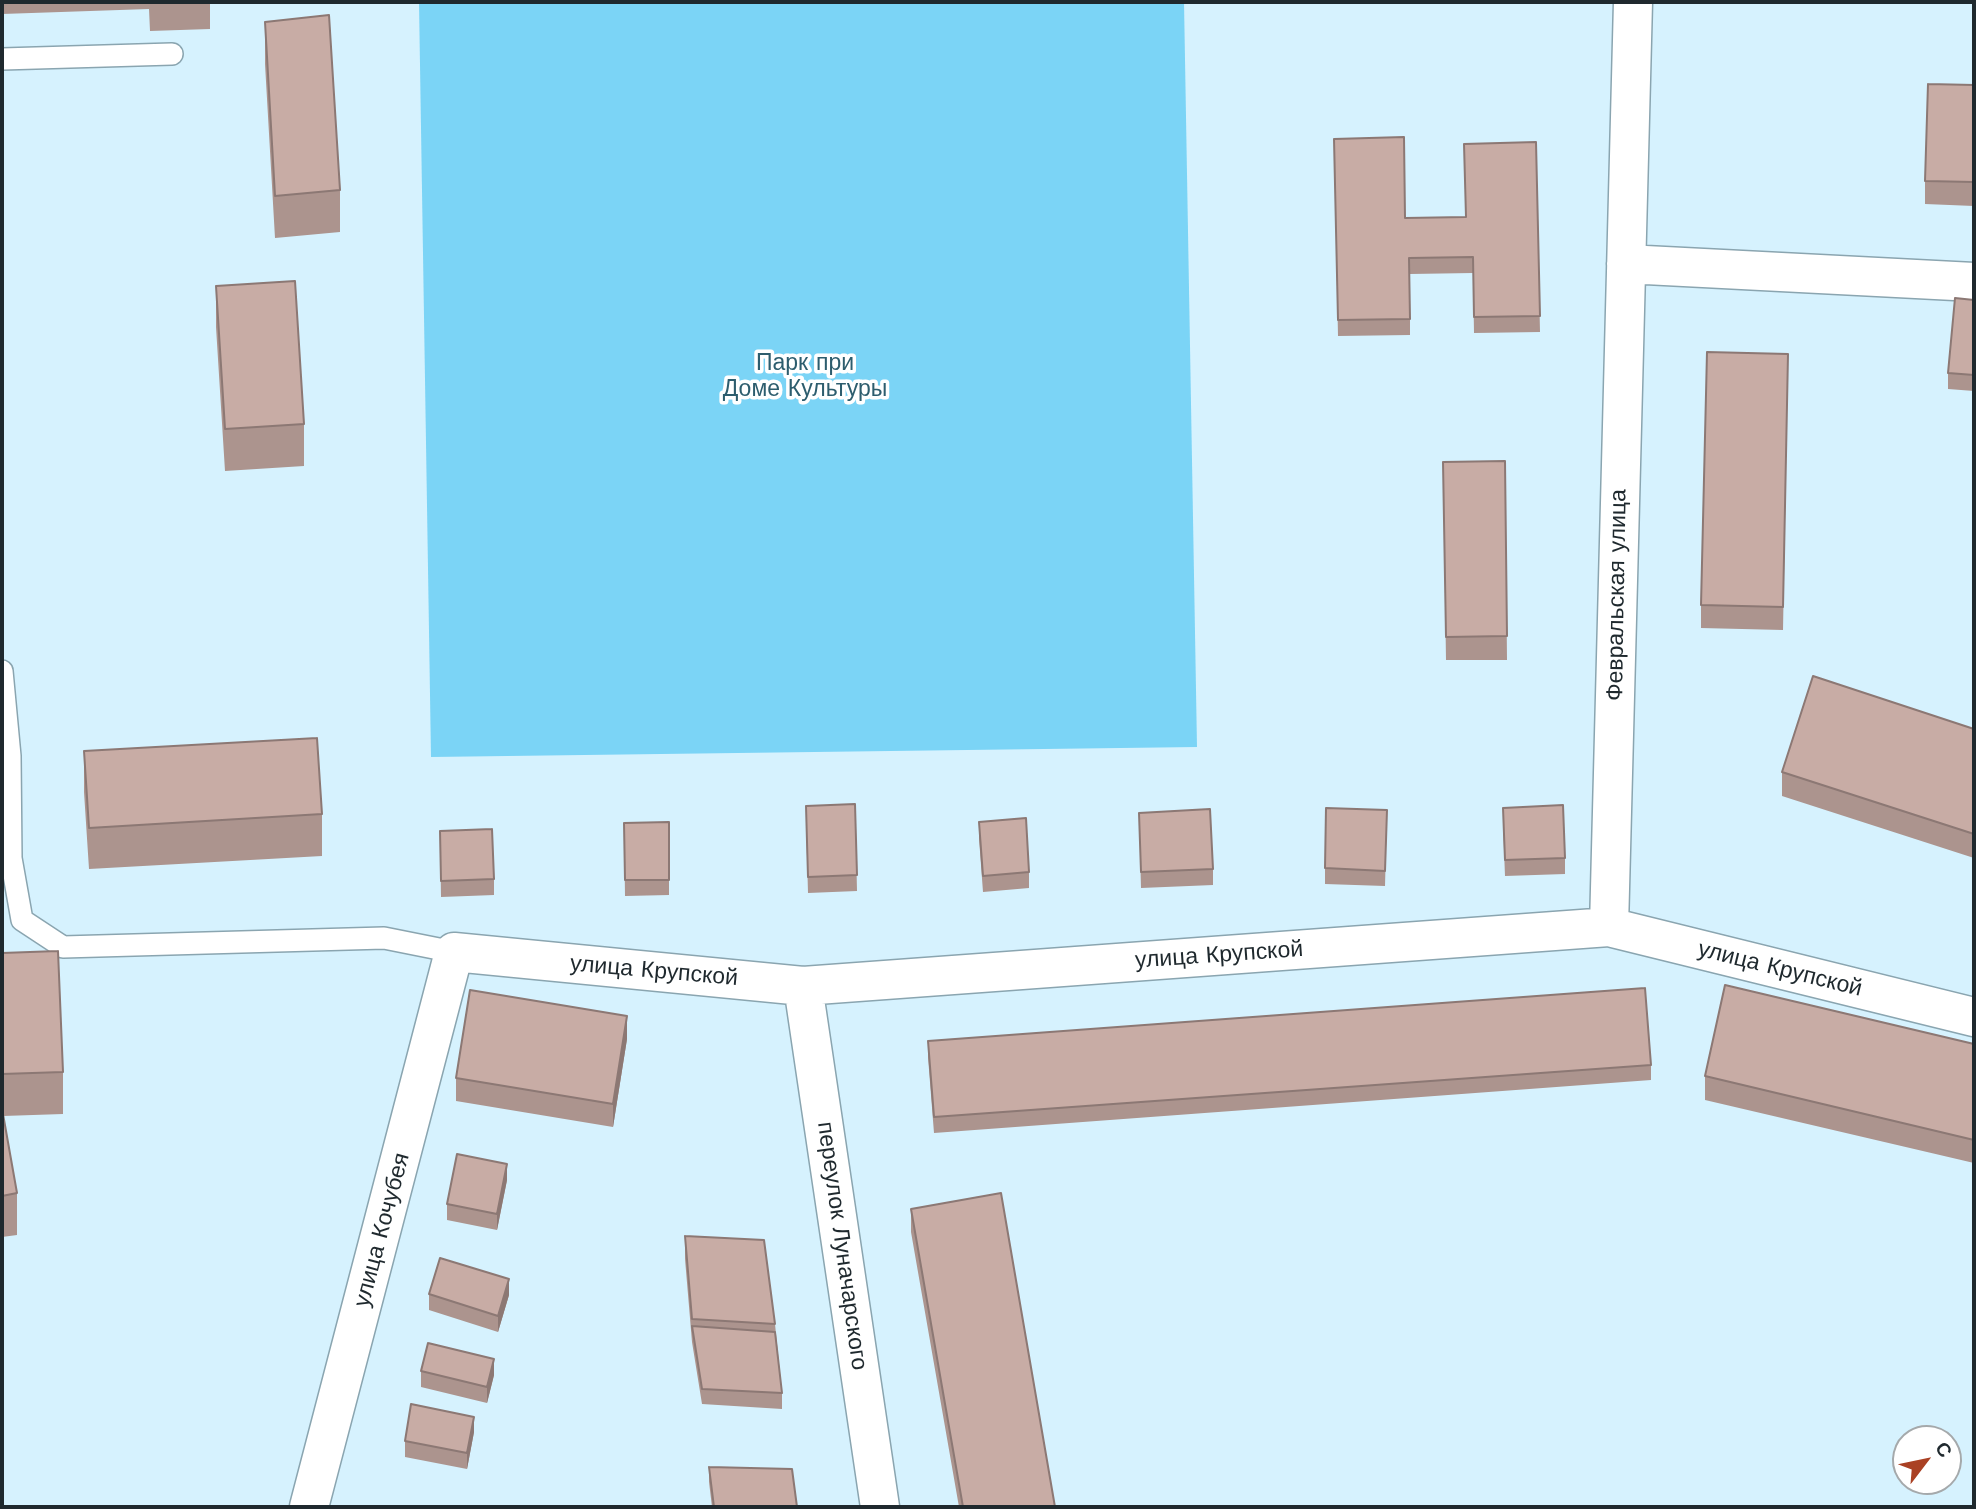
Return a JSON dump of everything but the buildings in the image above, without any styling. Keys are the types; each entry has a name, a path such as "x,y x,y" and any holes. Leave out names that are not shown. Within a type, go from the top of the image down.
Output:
{"street":[{"name":"Февральская улица","path":"1609,927 1633,2"},
{"path":"1626,264 1974,282"},
{"name":"улица Крупской","path":"454,952 803,986 1609,927 1974,1017"},
{"name":"улица Кочубея","path":"309,1507 454,952"},
{"name":"переулок Луначарского","path":"803,986 880,1507"}],"lane":[{"path":"2,59 172,54"},
{"path":"2,671 10,756 11,858 22,920 63,947 384,938 454,952"}],"green space":[{"name":"Парк при Доме Культуры","path":"419,2 1184,2 1197,747 431,757"}]}
